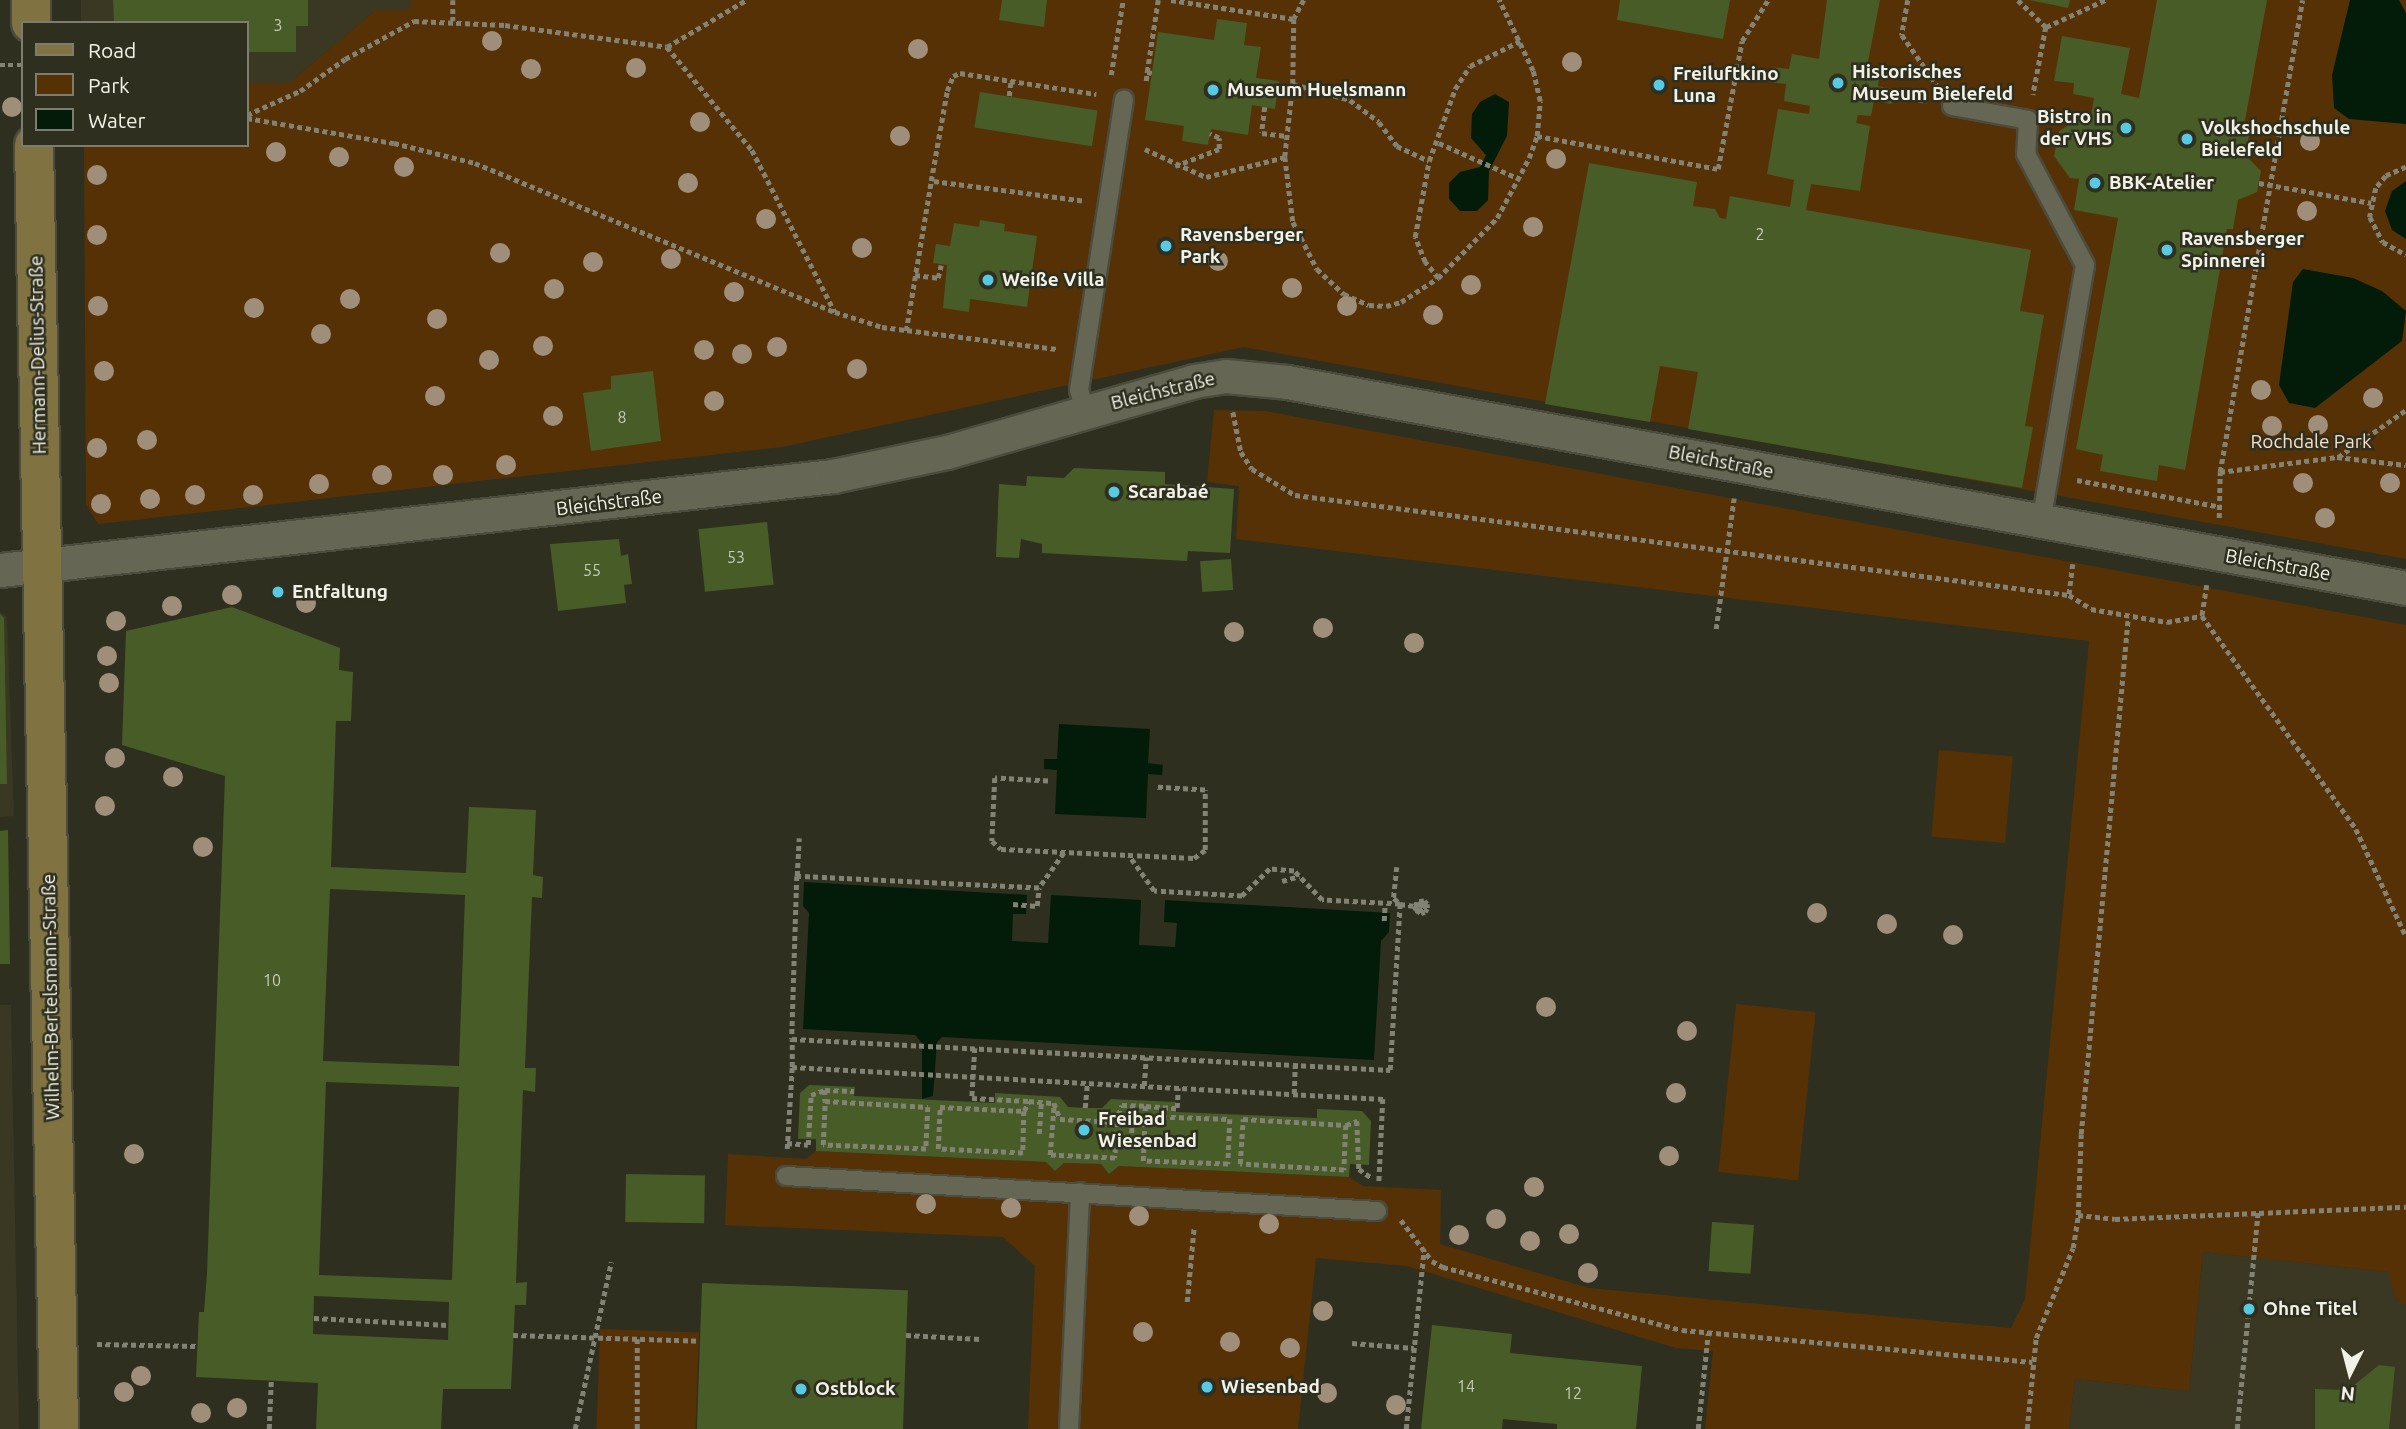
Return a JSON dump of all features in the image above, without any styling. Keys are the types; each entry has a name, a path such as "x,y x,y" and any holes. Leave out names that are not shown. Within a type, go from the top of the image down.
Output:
{"street":[{"path":"31,0 31,21"},
{"name":"Hermann-Delius-Straße","path":"34,147 43,565"},
{"name":"Bleichstraße","path":"0,570 833,476 947,452 1194,381 1226,376 1287,382 2078,530 2406,588"},
{"name":"Wilhelm-Bertelsmann-Straße","path":"43,565 59,1429"}],"lane":[{"path":"1085,411 1079,390 1117,143 1116,98"},
{"path":"1952,106 2028,120 2026,154 2085,265 2041,523"},
{"path":"786,1176 1196,1198 1377,1211"},
{"path":"1069,1429 1080,1192"}],"path":[{"path":"453,0 453,21"},
{"path":"248,117 300,91 394,29 414,21 453,21 667,47 746,0"},
{"path":"906,331 931,181 953,76 960,73 1116,98 1123,0"},
{"path":"1148,74 1158,0"},
{"path":"1171,0 1294,19"},
{"path":"1304,0 1294,19 1293,84 1285,157 1288,202 1302,244 1317,269 1344,294 1386,306 1401,302 1438,278 1497,218 1520,178 1537,136 1539,101 1520,41 1499,0"},
{"path":"1537,136 1718,169 1742,41 1768,0"},
{"path":"1908,0 1902,35 1952,106"},
{"path":"2018,0 2046,27"},
{"path":"2046,27 2105,0"},
{"path":"2213,553 2221,507 2220,472 2302,0"},
{"path":"2033,96 2046,27"},
{"path":"1438,278 1425,262 1415,237 1429,161 1439,143 1455,89 1470,66 1520,41"},
{"path":"667,47 751,150 835,312"},
{"path":"0,65 21,65"},
{"path":"1009,96 1011,80"},
{"path":"1293,84 1350,100 1379,122 1397,146 1429,161"},
{"path":"1265,107 1262,133 1287,136"},
{"path":"248,117 394,143 475,163 869,325 1085,353"},
{"path":"1174,166 1219,149 1219,138 1210,134"},
{"path":"1117,143 1142,147 1174,166 1219,176 1285,157"},
{"path":"1439,143 1520,178"},
{"path":"2406,167 2386,176 2371,203 2370,218 2379,237 2406,255"},
{"path":"931,181 1108,205"},
{"path":"2259,183 2371,203"},
{"path":"915,275 938,278 940,265"},
{"path":"1226,376 1241,452 1268,483 1295,495 2069,595 2091,608 2128,618 2167,622 2202,616 2356,829 2406,936"},
{"path":"2337,457 2406,410"},
{"path":"2220,472 2337,457 2406,465"},
{"path":"1716,629 1738,465"},
{"path":"2049,475 2221,507"},
{"path":"2069,595 2078,530"},
{"path":"2027,1429 2033,1362 2046,1309 2073,1248 2128,618"},
{"path":"1048,781 995,778 992,841 1000,849 1194,858 1205,850 1205,790 1154,787"},
{"path":"787,1157 799,838"},
{"path":"1013,904 1037,906 1039,888 1063,853"},
{"path":"1129,856 1154,891 1242,896 1270,869 1294,871 1321,900 1415,905 1416,910 1421,913 1425,912 1427,904 1424,901 1417,902 1418,911 1426,907 1418,904 1422,906"},
{"path":"792,1039 1390,1070 1400,904 1394,898 1397,867"},
{"path":"797,876 1039,888"},
{"path":"1283,881 1299,876"},
{"path":"1384,921 1385,904"},
{"path":"975,1048 972,1098 1054,1103"},
{"path":"1144,1086 1146,1057"},
{"path":"1294,1094 1296,1065"},
{"path":"792,1068 1383,1099 1378,1187"},
{"path":"1085,1108 1087,1083"},
{"path":"1054,1103 1050,1155 1115,1158 1115,1122 1122,1105 1177,1108 1178,1088"},
{"path":"788,1143 808,1145 811,1095 825,1090 854,1091"},
{"path":"825,1090 823,1145 926,1149 928,1107 825,1101"},
{"path":"1024,1111 940,1107 938,1149 1023,1153 1024,1111 1029,1101"},
{"path":"1039,1134 1041,1102"},
{"path":"1054,1103 1060,1119 1115,1122"},
{"path":"1131,1141 1133,1105"},
{"path":"1146,1106 1143,1161 1228,1164 1230,1119 1146,1116"},
{"path":"1346,1125 1344,1170 1240,1164 1242,1119 1346,1125 1357,1121 1361,1125 1359,1169 1372,1178"},
{"path":"1187,1302 1196,1198"},
{"path":"2077,1215 2115,1219 2258,1211 2406,1207"},
{"path":"1377,1211 1390,1213 1406,1224 1424,1250 1443,1267 1708,1334 2033,1362"},
{"path":"2237,1429 2258,1211"},
{"path":"1406,1429 1424,1250"},
{"path":"575,1429 611,1262"},
{"path":"314,1318 448,1325"},
{"path":"1698,1429 1708,1334"},
{"path":"513,1335 700,1341"},
{"path":"906,1335 981,1339"},
{"path":"637,1339 637,1429"},
{"path":"57,1343 197,1346"},
{"path":"1352,1343 1414,1348"},
{"path":"269,1429 271,1381"}],"shaded area":[{"path":"81,0 411,0 411,10 376,10 289,83 248,83 248,21 81,21"},
{"path":"0,612 7,617 14,816 0,817"},
{"path":"0,1005 11,1005 19,1429 0,1429"},
{"path":"2203,1252 2390,1272 2395,1297 2406,1306 2406,1429 2069,1429 2075,1379 2189,1391"}],"green space":[{"name":"Ravensberger Park","path":"411,0 2406,0 2406,559 1244,347 782,447 98,524 86,504 84,147 248,147 248,83 289,83 376,10 410,10"},
{"path":"1214,410 1265,411 2406,625 2406,1306 2395,1297 2389,1272 2203,1252 2189,1391 2075,1379 2069,1429 1705,1429 1713,1351 1676,1348 1407,1266 1316,1258 1298,1429 1028,1429 1035,1266 1003,1237 725,1225 728,1154 806,1159 816,1151 1046,1162 1055,1171 1064,1163 1101,1164 1109,1174 1119,1166 1349,1177 1363,1186 1441,1190 1440,1244 1589,1288 2011,1328 2025,1299 2089,641 1236,539 1239,486 1207,482"},
{"path":"1939,750 2013,756 2005,843 1931,837"},
{"path":"1736,1004 1816,1012 1798,1180 1718,1172"},
{"path":"600,1329 699,1332 696,1429 597,1429"}],"water":[{"path":"2350,0 2399,0 2406,13 2406,124 2349,119 2334,108 2332,75"},
{"path":"1495,94 1509,102 1507,136 1489,171 1488,200 1477,211 1460,211 1449,199 1449,183 1460,172 1480,167 1486,155 1471,138 1472,114 1480,102"},
{"path":"2406,181 2406,239 2392,230 2385,211 2392,191"},
{"path":"2303,269 2353,278 2382,291 2406,311 2402,341 2315,408 2289,403 2279,385 2293,282"},
{"path":"1059,724 1150,729 1148,763 1163,765 1162,775 1148,774 1146,818 1055,814 1057,770 1044,769 1044,759 1057,759"},
{"path":"804,882 1027,895 1026,914 1013,914 1012,941 1048,943 1051,895 1141,900 1139,945 1175,947 1177,923 1164,922 1165,900 1390,913 1389,932 1381,941 1374,1060 942,1037 937,1042 933,1096 922,1099 922,1043 915,1035 803,1029 809,913 803,906"}],"building":[{"path":"113,0 308,0 308,26 296,26 296,52 248,52 248,21 114,21"},
{"path":"1002,0 1047,0 1044,27 999,20"},
{"path":"1620,0 1730,0 1723,39 1617,20"},
{"path":"1827,0 1880,0 1867,67 1880,70 1878,86 1894,89 1892,104 1874,101 1871,116 1858,115 1856,123 1870,126 1860,191 1811,184 1806,210 2031,250 2020,311 2044,315 2025,426 2033,427 2022,488 1688,429 1698,372 1660,366 1650,422 1545,404 1589,163 1697,182 1693,206 1715,209 1720,218 1726,219 1730,196 1790,207 1794,180 1767,174 1778,109 1809,114 1810,106 1784,101 1786,84 1769,82 1772,67 1789,69 1792,54 1819,59"},
{"path":"2029,0 2070,0 2068,8"},
{"name":"Ravensberger Spinnerei","path":"2157,0 2267,0 2244,126 2251,127 2245,155 2261,171 2257,192 2238,200 2233,229 2227,229 2185,470 2159,465 2157,481 2100,471 2103,455 2076,449 2118,218 2074,210 2079,179 2070,178 2054,156 2059,131 2079,119 2090,121 2094,98 2073,94 2074,83 2054,81 2062,36 2130,48 2121,94 2139,98"},
{"path":"1217,19 1247,23 1244,45 1261,47 1256,78 1279,81 1275,109 1252,105 1248,135 1211,129 1208,145 1182,141 1184,126 1145,120 1158,32 1214,40"},
{"path":"980,92 1098,111 1092,146 974,128"},
{"name":"Weiße Villa","path":"980,220 1005,224 1004,231 1037,236 1027,307 970,299 969,312 943,308 947,265 933,263 936,244 950,246 954,223 979,227"},
{"path":"653,371 661,441 591,451 583,393 611,389 611,376"},
{"path":"1074,468 1165,472 1165,484 1234,489 1230,553 1188,551 1187,561 1042,553 1042,544 1021,539 1019,558 996,557 999,484 1026,486 1027,476 1064,478"},
{"path":"767,522 774,585 705,592 698,529"},
{"path":"619,539 621,556 628,554 632,584 624,585 626,603 558,611 550,544"},
{"path":"1231,559 1233,590 1202,592 1200,561"},
{"path":"232,607 340,648 339,670 353,672 351,721 336,721 331,867 466,873 469,807 536,810 533,875 543,877 542,898 532,897 525,1068 536,1068 535,1092 523,1090 516,1283 527,1282 526,1305 515,1305 511,1389 443,1389 441,1429 316,1429 318,1383 196,1377 199,1312 204,1312 207,1273 225,776 122,745 126,631","holes":["330,889 465,895 459,1066 323,1061","326,1082 459,1087 452,1280 319,1275","314,1296 449,1302 448,1340 313,1334"]},
{"path":"0,614 4,618 7,784 0,784"},
{"path":"8,830 10,964 0,964 0,831"},
{"name":"Freibad Wiesenbad","path":"809,1085 855,1087 854,1096 995,1103 995,1093 1060,1097 1068,1107 1085,1108 1102,1108 1111,1099 1176,1102 1176,1112 1317,1118 1317,1109 1362,1111 1371,1121 1369,1165 1350,1164 1349,1177 1119,1166 1109,1174 1101,1164 1064,1163 1055,1171 1046,1162 816,1151 816,1139 798,1139 800,1093"},
{"path":"626,1174 705,1175 704,1223 625,1222"},
{"path":"1712,1222 1754,1225 1750,1274 1709,1271"},
{"name":"Ostblock","path":"702,1283 908,1290 903,1429 697,1429"},
{"path":"1432,1325 1512,1334 1510,1353 1642,1366 1636,1429 1557,1429 1557,1424 1503,1419 1502,1429 1421,1429"},
{"path":"2379,1365 2395,1367 2389,1429 2315,1429 2315,1389 2348,1390"}],"place":[{"name":"Historisches Museum Bielefeld","path":"1838,83"},
{"name":"Freiluftkino Luna","path":"1659,85"},
{"name":"Museum Huelsmann","path":"1213,90"},
{"name":"Bistro in der VHS","path":"2126,128"},
{"name":"Volkshochschule Bielefeld","path":"2187,139"},
{"name":"BBK-Atelier","path":"2095,183"},
{"name":"Ravensberger Park","path":"1166,246"},
{"name":"Ravensberger Spinnerei","path":"2167,250"},
{"name":"Weiße Villa","path":"988,280"},
{"name":"Scarabaé","path":"1114,492"},
{"name":"Entfaltung","path":"278,592"},
{"name":"Freibad Wiesenbad","path":"1084,1130"},
{"name":"Ohne Titel","path":"2249,1309"},
{"name":"Wiesenbad","path":"1207,1387"},
{"name":"Ostblock","path":"801,1389"}],"park label":[{"name":"Rochdale Park","path":"2311,442"}]}
